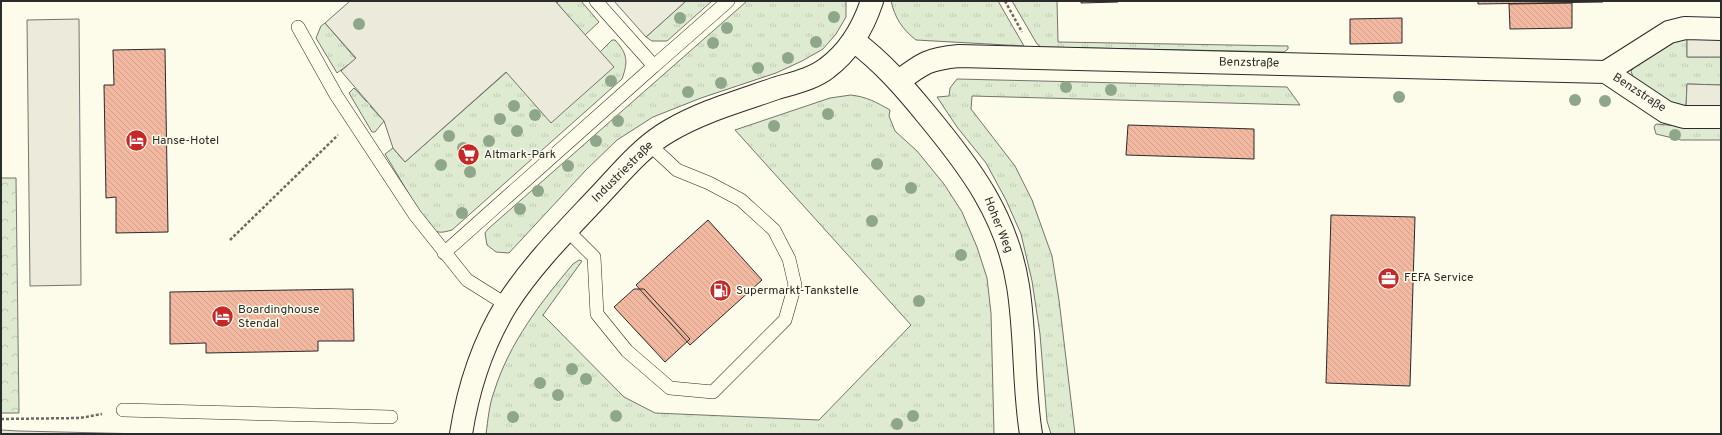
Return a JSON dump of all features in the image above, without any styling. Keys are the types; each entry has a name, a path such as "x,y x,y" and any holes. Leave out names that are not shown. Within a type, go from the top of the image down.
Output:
{"street":[{"name":"Industriestraße","path":"461,434 470,390 483,352 507,305 524,280 567,230 623,170 650,145 668,132 708,112 817,74 827,68 841,56 854,41 865,22 872,1"},
{"name":"Benzstraße","path":"1606,72 1669,32 1684,28 1721,29"},
{"name":"Hoher Weg","path":"854,41 872,54 899,81 961,156 991,204 1008,245 1018,286 1031,434"},
{"name":"Benzstraße","path":"899,81 924,63 940,58 959,56 1606,72 1666,112 1684,117 1721,117"}],"lane":[{"path":"596,1 654,66"},
{"path":"444,253 728,1"},
{"path":"298,26 336,95 415,215 467,280 507,305"},
{"path":"567,230 594,257 597,314 627,351 670,388 713,392 785,320 795,285 789,259 774,230 741,200 709,183 677,170 650,145"},
{"path":"123,410 391,416"}],"path":[{"path":"1005,1 1037,58"},
{"path":"230,240 353,120"},
{"path":"1,419 80,418 123,410"}],"green space":[{"path":"489,1 370,106 384,121 375,132 372,132 349,93 354,88 367,102"},
{"path":"559,1 581,1 599,22 585,35 600,52 612,40 615,40 625,54 626,58 622,79 452,230 437,232 428,226 385,154 393,148 405,162 569,17 557,3"},
{"path":"686,1 712,1 667,41 652,41 646,37"},
{"path":"747,1 846,1 846,17 836,34 823,49 802,61 776,73 701,98 653,117 617,140 586,170 509,253 496,252 487,245 485,233 488,229"},
{"path":"891,1 998,1 1024,46 916,40 900,23"},
{"path":"1012,1 1057,1 1058,42 1288,46 1288,49 1284,52 1041,47 1037,44"},
{"path":"325,23 356,59 337,73 316,38 321,26"},
{"path":"1687,36 1687,57 1721,57 1721,85 1687,84 1686,108 1672,105 1634,80 1631,71 1637,64 1650,54"},
{"path":"957,79 1287,87 1300,105 972,96 971,109 1015,166 1032,200 1052,256 1059,300 1075,434 1051,434 1047,421 1040,334 1032,281 1021,234 1006,200 986,163 957,127 937,97 949,96 950,88"},
{"path":"851,95 871,100 890,110 889,116 895,131 917,151 944,184 962,212 977,247 987,278 991,313 994,434 486,434 492,397 500,374 517,340 549,293 573,264 579,260 582,261 543,315 624,397 655,413 819,420 911,325 735,130 830,98"},
{"path":"1656,124 1679,126 1721,126 1721,140 1681,140 1656,134 1654,127"},
{"path":"1,178 16,178 19,413 1,413"},
{"path":"1,430 19,431 145,434 1,434"}],"shaded area":[{"path":"350,1 555,1 614,67 551,123 506,72 405,162 393,148 384,121 341,71 356,58 325,23"},
{"path":"614,1 686,1 646,37"},
{"path":"79,19 81,285 30,286 27,20"},
{"path":"1687,36 1721,36 1721,57 1687,57"},
{"path":"1687,84 1721,85 1721,109 1686,108"}],"building":[{"path":"1081,1 1118,1 1118,2 1081,3"},
{"path":"1478,1 1603,1 1603,2 1478,4"},
{"path":"1572,3 1572,28 1510,29 1509,4"},
{"path":"1402,18 1402,43 1350,44 1350,19"},
{"name":"Hanse-Hotel","path":"165,49 168,232 116,233 116,197 106,198 104,85 114,85 113,50"},
{"path":"1128,125 1254,129 1254,159 1126,155"},
{"path":"1331,215 1415,217 1410,386 1326,383"},
{"path":"708,220 762,280 690,345 636,285"},
{"path":"353,289 354,341 318,341 318,351 206,353 206,343 170,344 170,292"},
{"path":"634,289 644,289 690,339 665,362 614,307"}],"place":[{"name":"Hanse-Hotel","path":"136,141"},
{"name":"Altmark-Park","path":"469,155"},
{"name":"FEFA Service","path":"1388,278"},
{"name":"Supermarkt-Tankstelle","path":"720,291"},
{"name":"Boardinghouse Stendal","path":"222,317"}]}
